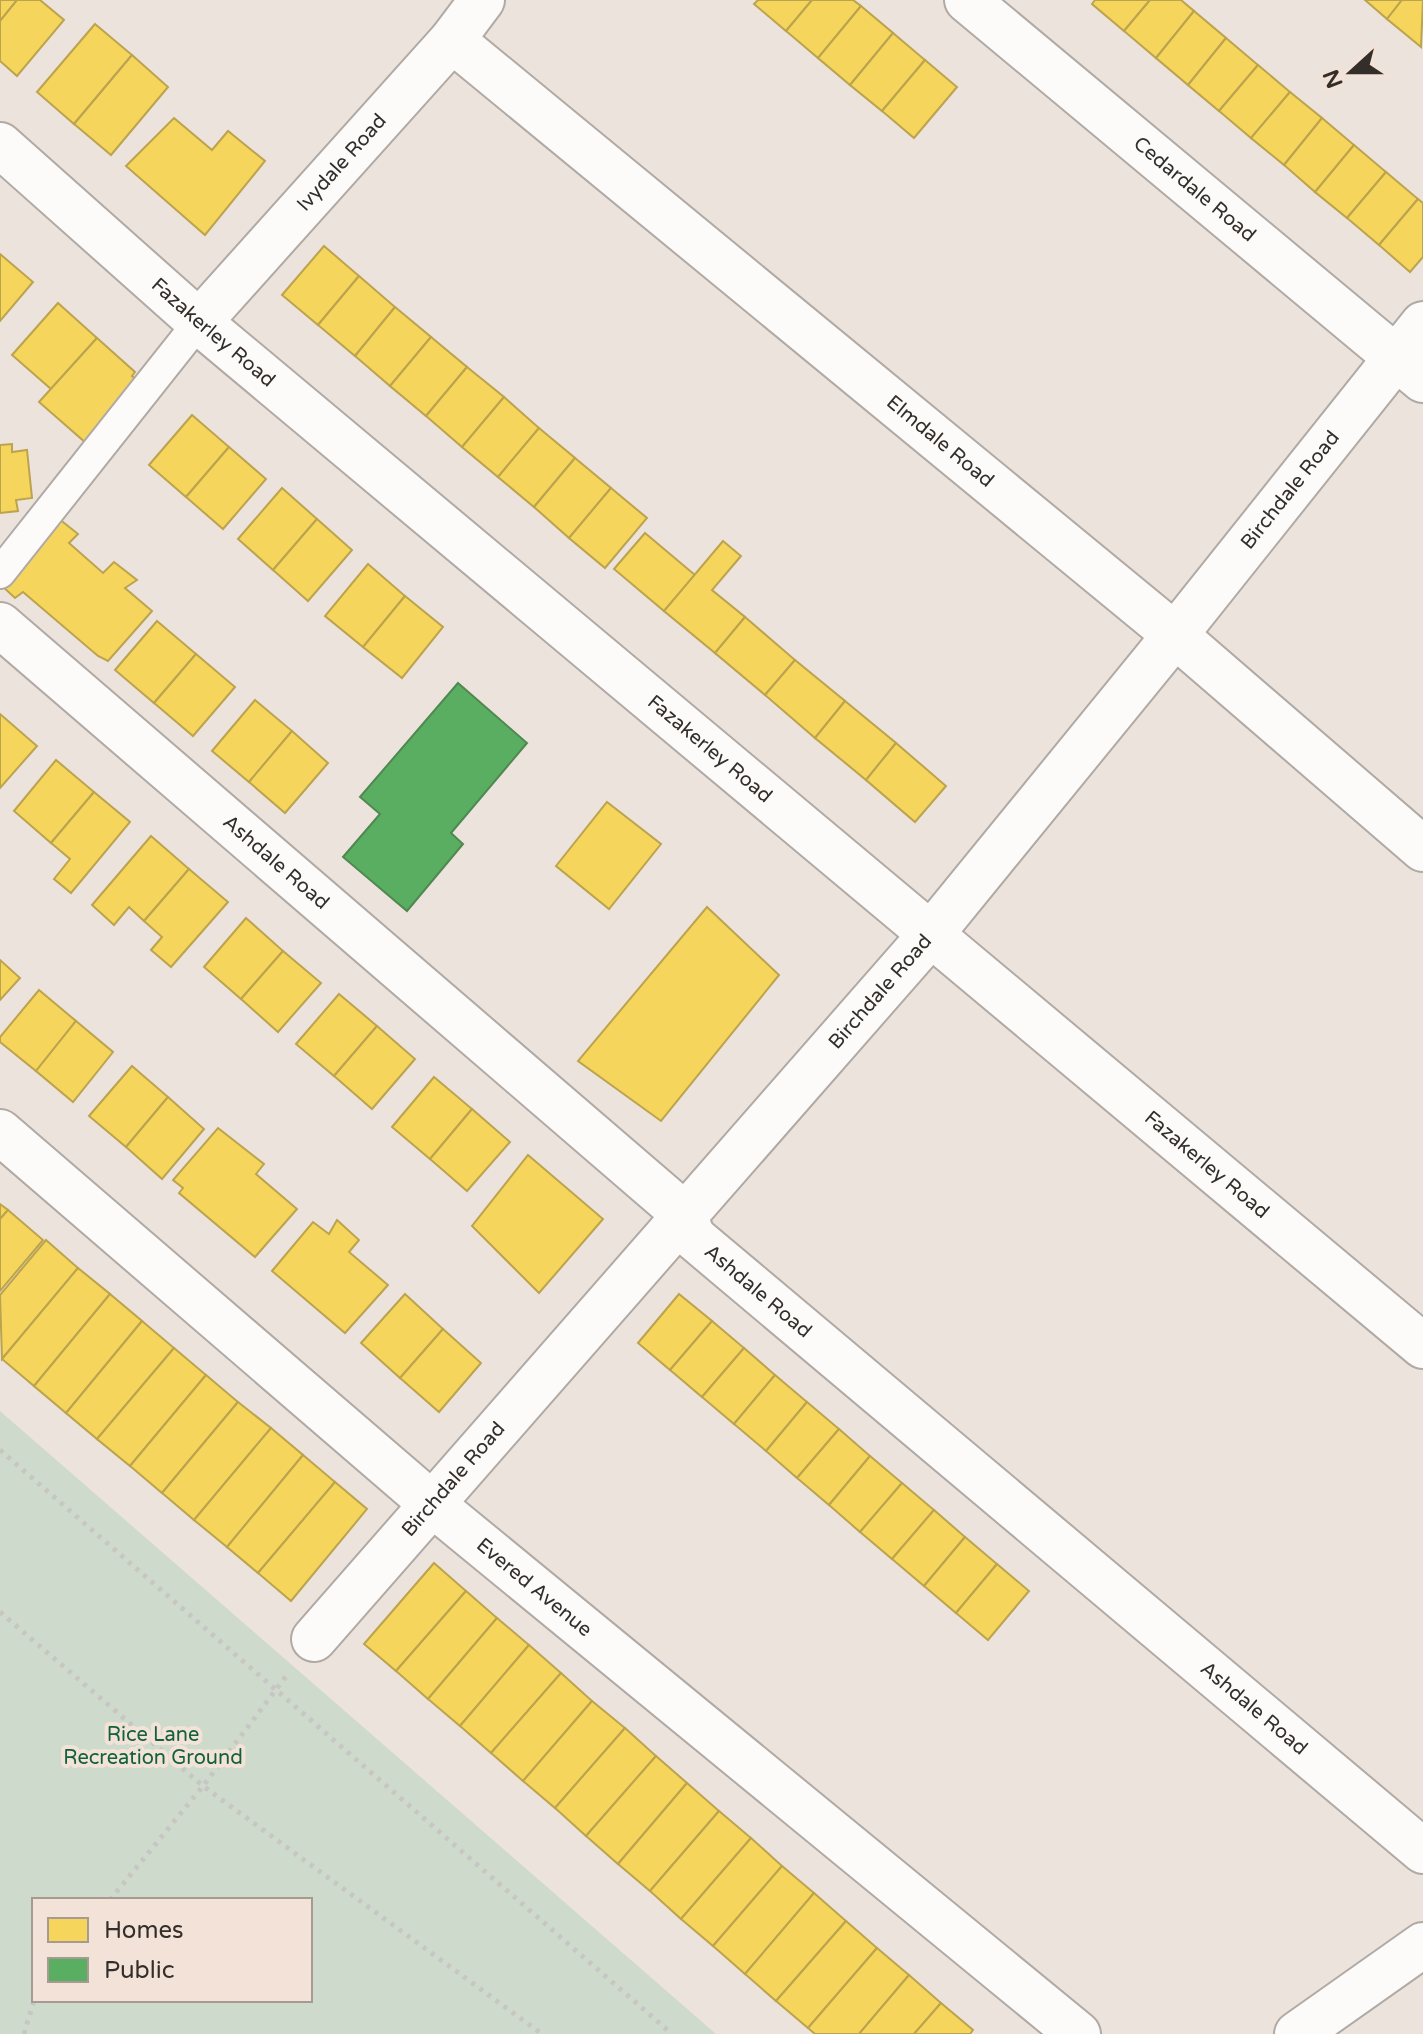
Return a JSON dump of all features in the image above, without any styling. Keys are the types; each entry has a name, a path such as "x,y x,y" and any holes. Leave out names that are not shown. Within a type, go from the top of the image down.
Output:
{"street":[{"name":"Ivydale Road","path":"199,322 452,40 482,0"},
{"name":"Cedardale Road","path":"967,0 1414,354"},
{"name":"Elmdale Road","path":"452,40 1175,635 1423,849"},
{"name":"Fazakerley Road","path":"0,145 199,322 1423,1346"},
{"name":"Birchdale Road","path":"314,1639 932,933 1175,635 1414,354"},
{"name":"Ashdale Road","path":"0,625 684,1214 693,1237 1423,1851"},
{"name":"Evered Avenue","path":"0,1132 432,1504 1078,2034"},
{"path":"1297,2034 1423,1945"}],"lane":[{"path":"0,573 199,322"}],"path":[{"path":"0,1450 672,2034"},
{"path":"0,1612 203,1786 542,2034"},
{"path":"112,1898 203,1786 314,1639"},
{"path":"24,2034 33,2002"}],"green space":[{"name":"Rice Lane Recreation Ground","path":"0,1411 716,2034 0,2034"}],"building: Homes":[{"path":"0,0 17,0 0,21"},
{"path":"17,0 40,0 64,20 17,76 0,61 0,21"},
{"path":"758,0 812,0 786,31 754,4"},
{"path":"812,0 853,0 861,6 818,58 786,31"},
{"path":"1095,0 1150,0 1124,31 1092,4"},
{"path":"1150,0 1181,0 1194,11 1156,58 1124,31"},
{"path":"1365,0 1402,0 1387,19"},
{"path":"1402,0 1423,0 1421,47 1387,19"},
{"path":"861,6 893,33 850,85 818,58"},
{"path":"1194,11 1226,38 1188,85 1156,58"},
{"path":"95,24 132,55 74,124 37,92"},
{"path":"893,33 925,60 882,111 850,85"},
{"path":"1226,38 1258,65 1219,111 1188,85"},
{"path":"132,55 168,87 111,155 74,124"},
{"path":"925,60 957,87 914,138 882,111"},
{"path":"1258,65 1290,92 1251,138 1219,111"},
{"path":"1290,92 1322,118 1284,165 1251,138"},
{"path":"174,118 212,150 228,131 265,161 205,235 126,166"},
{"path":"1322,118 1354,145 1315,192 1284,165"},
{"path":"1354,145 1386,172 1347,218 1315,192"},
{"path":"1386,172 1418,199 1379,245 1347,218"},
{"path":"1418,199 1423,203 1423,257 1410,272 1379,245"},
{"path":"324,246 359,276 318,325 282,295"},
{"path":"0,254 33,282 0,321"},
{"path":"359,276 395,307 355,356 318,325"},
{"path":"58,303 97,338 51,389 12,355"},
{"path":"395,307 431,337 390,386 355,356"},
{"path":"431,337 467,367 426,416 390,386"},
{"path":"97,338 135,372 132,376 140,383 86,443 39,402"},
{"path":"467,367 504,397 462,447 426,416"},
{"path":"504,397 539,428 498,477 462,447"},
{"path":"192,415 229,447 186,497 149,465"},
{"path":"539,428 575,458 534,507 498,477"},
{"path":"12,444 12,452 27,450 32,498 16,500 18,511 0,513 0,445"},
{"path":"229,447 266,479 223,529 186,497"},
{"path":"575,458 611,488 569,538 534,507"},
{"path":"282,488 317,519 273,570 238,539"},
{"path":"611,488 647,518 605,568 569,538"},
{"path":"58,518 78,534 69,543 103,573 114,562 137,580 125,588 152,611 108,661 98,656 23,592 15,598 2,586"},
{"path":"317,519 352,550 308,601 273,570"},
{"path":"645,533 695,575 664,611 614,569"},
{"path":"723,541 741,556 712,590 745,617 715,653 664,611"},
{"path":"368,564 405,596 363,647 325,616"},
{"path":"405,596 443,627 402,678 363,647"},
{"path":"745,617 795,660 765,695 715,653"},
{"path":"157,621 196,654 154,703 115,670"},
{"path":"196,654 235,687 193,736 154,703"},
{"path":"795,660 845,701 815,738 765,695"},
{"path":"255,700 292,731 249,782 212,751"},
{"path":"845,701 896,743 866,780 815,738"},
{"path":"0,714 37,746 0,788"},
{"path":"292,731 328,763 285,813 249,782"},
{"path":"896,743 946,786 915,822 866,780"},
{"path":"56,760 94,792 51,843 14,811"},
{"path":"94,792 130,822 71,893 54,879 70,859 51,843"},
{"path":"607,802 661,844 609,909 556,866"},
{"path":"151,836 189,869 144,921 129,907 114,925 92,905"},
{"path":"189,869 228,902 171,967 151,950 162,937 144,921"},
{"path":"707,907 779,975 661,1121 578,1061"},
{"path":"246,918 283,951 241,999 204,967"},
{"path":"283,951 321,983 278,1032 241,999"},
{"path":"0,960 20,978 0,1000"},
{"path":"39,990 76,1021 36,1071 0,1042 0,1037"},
{"path":"339,994 377,1026 334,1076 296,1044"},
{"path":"76,1021 113,1052 73,1102 36,1071"},
{"path":"377,1026 415,1059 372,1109 334,1076"},
{"path":"132,1066 168,1097 126,1147 89,1116"},
{"path":"434,1077 472,1109 430,1159 392,1127"},
{"path":"168,1097 204,1129 162,1179 126,1147"},
{"path":"472,1109 510,1142 467,1191 430,1159"},
{"path":"218,1128 264,1164 256,1174 297,1209 255,1257 179,1193 183,1188 173,1180"},
{"path":"528,1155 603,1219 539,1293 472,1226"},
{"path":"0,1204 8,1210 0,1219"},
{"path":"8,1210 43,1240 0,1291 0,1219"},
{"path":"337,1220 359,1240 349,1252 388,1285 345,1333 272,1271 313,1222 329,1234"},
{"path":"46,1240 78,1268 2,1359 0,1295"},
{"path":"78,1268 110,1294 34,1386 2,1359"},
{"path":"110,1294 142,1321 66,1413 34,1386"},
{"path":"405,1294 443,1329 400,1378 361,1343"},
{"path":"679,1294 712,1321 670,1370 638,1343"},
{"path":"142,1321 174,1348 97,1439 66,1413"},
{"path":"712,1321 744,1348 702,1397 670,1370"},
{"path":"443,1329 481,1363 439,1412 400,1378"},
{"path":"174,1348 206,1375 130,1466 97,1439"},
{"path":"744,1348 775,1375 734,1424 702,1397"},
{"path":"206,1375 238,1402 162,1493 130,1466"},
{"path":"775,1375 807,1402 766,1451 734,1424"},
{"path":"238,1402 271,1428 194,1520 162,1493"},
{"path":"807,1402 839,1429 797,1478 766,1451"},
{"path":"271,1428 303,1455 227,1547 194,1520"},
{"path":"839,1429 870,1456 829,1505 797,1478"},
{"path":"303,1455 335,1482 258,1573 227,1547"},
{"path":"870,1456 902,1483 860,1532 829,1505"},
{"path":"335,1482 367,1509 291,1601 258,1573"},
{"path":"902,1483 934,1510 892,1559 860,1532"},
{"path":"934,1510 965,1537 924,1586 892,1559"},
{"path":"965,1537 997,1564 956,1613 924,1586"},
{"path":"434,1563 466,1591 396,1671 364,1644"},
{"path":"997,1564 1029,1591 988,1640 956,1613"},
{"path":"466,1591 497,1618 428,1699 396,1671"},
{"path":"497,1618 529,1645 460,1726 428,1699"},
{"path":"529,1645 561,1673 491,1753 460,1726"},
{"path":"561,1673 592,1701 523,1781 491,1753"},
{"path":"592,1701 625,1728 555,1808 523,1781"},
{"path":"625,1728 656,1756 586,1836 555,1808"},
{"path":"656,1756 687,1783 618,1864 586,1836"},
{"path":"687,1783 719,1811 650,1891 618,1864"},
{"path":"719,1811 751,1838 681,1919 650,1891"},
{"path":"751,1838 782,1866 713,1946 681,1919"},
{"path":"782,1866 814,1893 745,1974 713,1946"},
{"path":"814,1893 846,1921 776,2001 745,1974"},
{"path":"846,1921 877,1948 808,2028 776,2001"},
{"path":"877,1948 909,1975 859,2034 815,2034 808,2028"},
{"path":"909,1975 941,2003 914,2034 859,2034"},
{"path":"941,2003 973,2030 970,2034 914,2034"}],"building: Public":[{"path":"458,683 527,743 451,833 463,844 407,911 343,857 380,814 360,797"}]}
